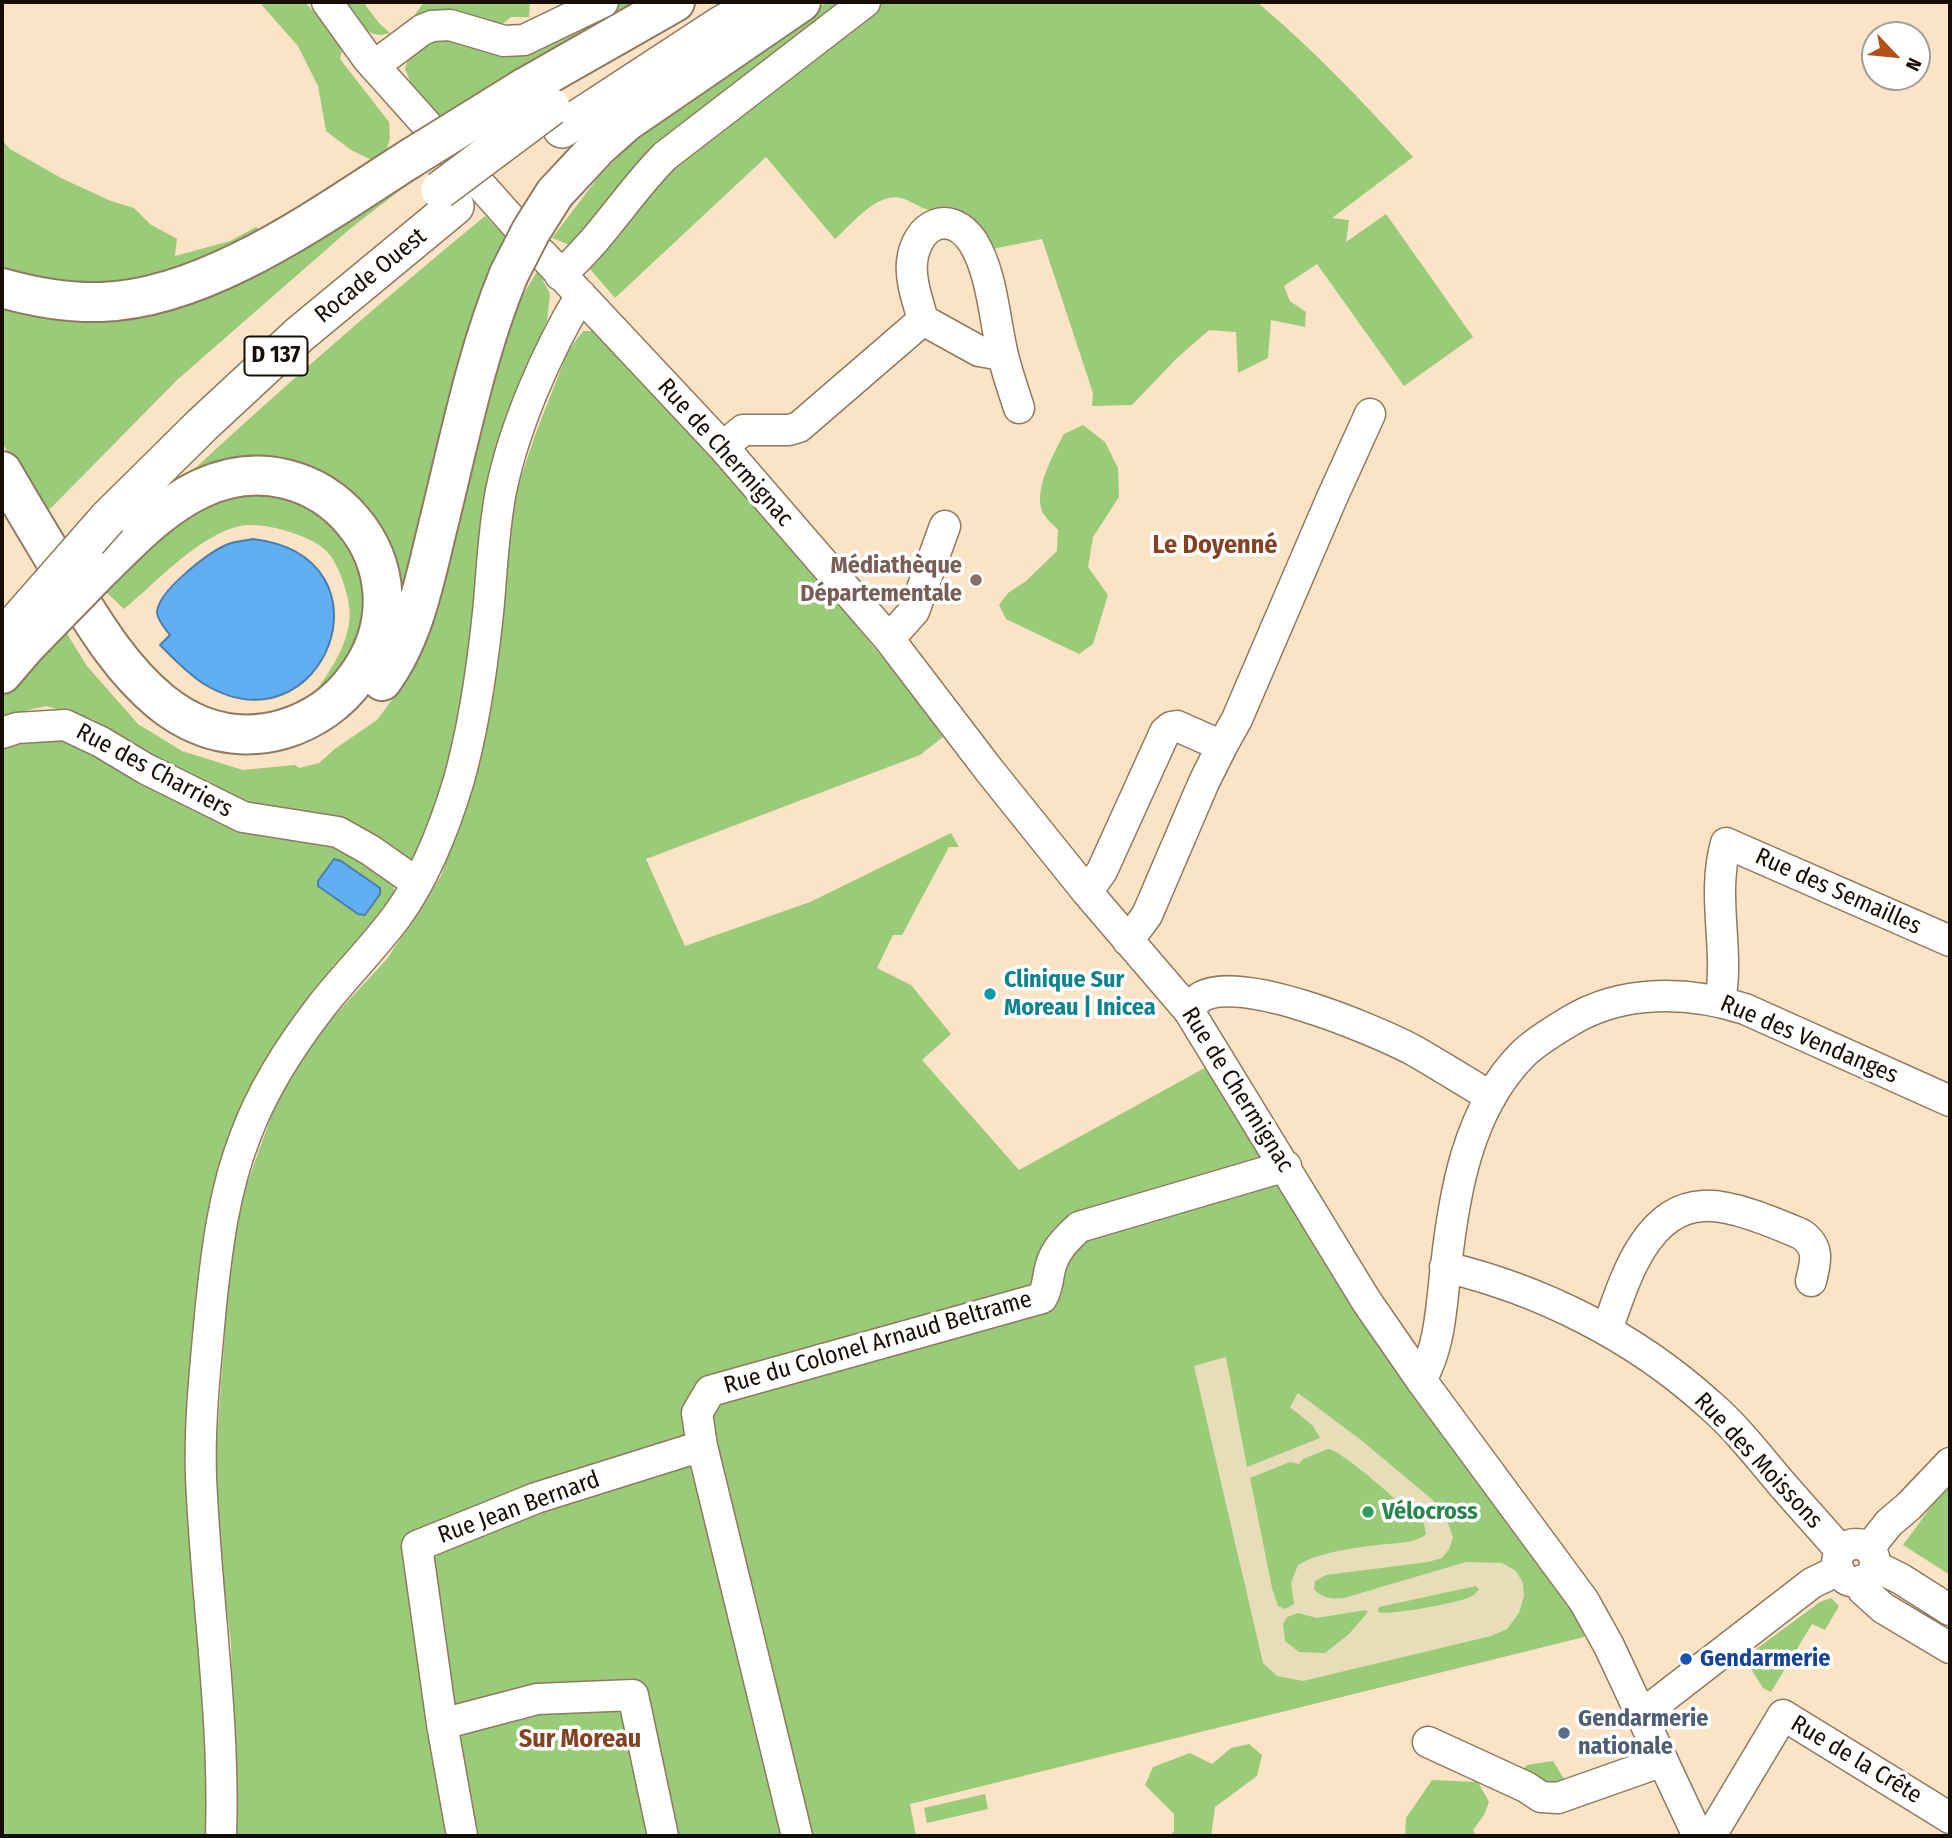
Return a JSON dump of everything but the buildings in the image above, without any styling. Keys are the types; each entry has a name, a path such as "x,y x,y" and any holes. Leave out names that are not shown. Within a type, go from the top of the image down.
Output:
{"highway":[{"path":"2,288 60,300 101,302 140,298 178,289 218,272 311,222 424,146 546,108 675,2"},
{"path":"2,507 69,623 142,710 161,726 219,752 244,755 280,750 313,739 352,715 372,694 400,652 410,629 486,340 509,274 531,231 555,193 599,146 626,122 801,2"},
{"path":"2,471 50,552 97,628 124,664 175,713 216,732 241,735 268,733 298,725 324,710 346,691 367,664 378,640 384,597 375,556 365,536 350,516 334,503 296,483 278,478 244,477 202,487 181,499 145,526 75,593 8,640"}],"main road":[{"name":"Rocade Ouest","path":"8,640 102,510 202,425 546,108 722,2"},
{"name":"Rocade Ouest","path":"546,108 721,25 761,2"}],"street":[{"path":"327,2 374,66 424,146 519,228"},
{"path":"374,66 422,30 432,26 450,25 490,38 513,42 532,38 565,10 603,2"},
{"path":"221,1836 219,1690 201,1474 203,1394 221,1226 245,1136 280,1064 326,1000 369,953 391,923 417,883 445,823 472,728 501,489 545,364 561,275 597,240 645,176 665,156 865,2"},
{"path":"1002,355 979,351 922,320 912,276 914,251 918,240 932,225 940,222 962,230 980,256 1002,355 1019,408"},
{"name":"Rue de Chermignac","path":"561,275 723,447 889,639 1087,892 1189,1011 1367,1302 1421,1380 1584,1601 1609,1646 1698,1836"},
{"path":"723,447 743,430 789,430 799,427 922,320"},
{"path":"1128,941 1147,915 1204,782 1237,719 1370,414"},
{"path":"889,639 914,611 945,526"},
{"name":"Rue des Charriers","path":"2,733 17,728 65,725 102,741 146,769 243,817 338,832 370,850 417,883"},
{"path":"1087,892 1102,871 1165,732 1177,726 1223,746"},
{"name":"Rue des Semailles","path":"1720,1001 1722,976 1719,876 1726,844 1950,942"},
{"path":"1189,1011 1195,1001 1217,992 1268,996 1297,1003 1387,1038 1490,1097"},
{"name":"Rue des Vendanges","path":"1421,1380 1429,1367 1437,1340 1452,1217 1461,1174 1471,1141 1490,1097 1523,1054 1552,1031 1581,1014 1610,1003 1643,997 1695,996 1720,1001 1745,1009 1950,1101"},
{"name":"Rue du Colonel Arnaud Beltrame","path":"797,1836 702,1446 697,1413 710,1391 1042,1298 1049,1284 1051,1266 1060,1247 1079,1227 1286,1166"},
{"path":"1607,1330 1631,1268 1643,1246 1656,1229 1687,1208 1715,1206 1801,1234 1814,1246 1816,1255 1811,1281"},
{"name":"Rue des Moissons","path":"1446,1268 1471,1273 1544,1300 1607,1330 1682,1381 1711,1405 1857,1563 1901,1579 1950,1610"},
{"name":"Rue Jean Bernard","path":"462,1836 442,1724 417,1546 536,1498 702,1446"},
{"path":"1640,1716 1812,1583 1857,1563 1889,1523 1950,1463"},
{"name":"Rue des Moissons","path":"1857,1563 1863,1590 1883,1608 1950,1648"},
{"path":"442,1724 537,1699 632,1695 663,1836"},
{"name":"Rue de la Crête","path":"1698,1836 1713,1832 1783,1714 1950,1818"},
{"path":"1428,1742 1526,1787 1546,1799 1558,1798 1663,1761"}],"green space":[{"path":"259,2 305,2 343,45 340,59 389,122 390,138 382,165 351,150 326,131 318,86 298,46"},
{"path":"345,2 363,2 390,33 381,35 368,31 358,22"},
{"path":"424,2 530,2 529,17 511,17 499,27 405,28"},
{"path":"622,2 658,2 445,126 416,95 405,69 410,51 435,34 540,46"},
{"path":"828,2 851,2 575,247 552,238 597,179 637,137 793,24"},
{"path":"882,2 1257,2 1338,77 1413,157 1332,218 1349,220 1346,242 1386,214 1473,337 1404,386 1317,264 1284,286 1290,301 1306,312 1305,327 1271,320 1268,358 1238,373 1236,332 1209,330 1176,359 1132,405 1092,406 1093,393 1042,239 992,249 974,221 952,207 926,209 895,197 876,203 866,210 835,239 766,157 615,298 590,269 648,189"},
{"path":"2,140 10,149 63,179 111,201 134,208 150,224 177,239 175,256 230,241 256,227 266,235 248,247 110,292 2,278"},
{"path":"433,165 351,228 177,380 51,508 44,511 2,442 2,297 104,310"},
{"path":"485,216 514,245 400,635 349,503 190,473 336,342"},
{"path":"538,270 550,294 547,321 525,372 450,790 413,863 256,813 199,785 153,754 92,719 46,706 2,716 2,693 36,652 64,629 87,666 138,724 182,751 243,770 295,765 299,768 319,763 377,720 406,681 429,633 479,426 520,300"},
{"path":"583,331 599,331 690,424 914,696 943,737 920,755 646,859 685,946 810,902 951,833 959,847 949,847 902,935 893,935 877,968 911,985 951,1034 922,1060 1019,1170 1210,1065 1583,1622 1584,1637 910,1804 916,1836 232,1836 234,1784 231,1644 213,1493 230,1262 245,1189 275,1106 311,1041 387,959 441,876 465,805 493,696 505,596 510,510 535,435 568,351"},
{"path":"1083,425 1105,442 1118,468 1119,497 1093,537 1088,567 1108,595 1093,644 1079,654 1006,619 999,605 1008,593 1026,581 1057,551 1058,530 1044,515 1040,504 1042,484 1064,434"},
{"path":"284,493 332,521 371,586 351,673 313,695 340,653 350,616 348,597 338,569 329,554 313,541 274,528 240,526 208,539 178,561 124,609 102,588 154,535 222,495"},
{"path":"61,736 341,844 392,881 395,893 392,907 305,1016 211,1258 214,1836 2,1836 2,744"},
{"path":"1950,1486 1950,1575 1903,1545"},
{"path":"1831,1598 1839,1606 1825,1630 1812,1624 1771,1692 1763,1688 1744,1658 1820,1602"},
{"path":"1249,1744 1262,1755 1257,1776 1215,1807 1211,1836 1170,1836 1174,1831 1174,1814 1145,1785 1153,1767 1190,1753 1212,1764 1231,1748"},
{"path":"1553,1761 1569,1787 1558,1790 1522,1771 1527,1765"},
{"path":"1432,1780 1478,1782 1489,1802 1484,1815 1473,1830 1476,1836 1405,1836 1406,1818"},
{"path":"985,1794 988,1809 927,1823 924,1808"}],"sand":[{"path":"1226,1357 1247,1467 1320,1438 1313,1426 1290,1407 1298,1393 1361,1440 1434,1501 1446,1518 1453,1537 1442,1558 1326,1575 1315,1581 1314,1589 1317,1592 1328,1598 1344,1598 1466,1562 1502,1563 1516,1571 1523,1583 1524,1596 1519,1613 1507,1629 1491,1636 1303,1681 1277,1676 1263,1663 1194,1366","holes":["1328,1449 1347,1459 1385,1490 1424,1524 1426,1534 1410,1541 1326,1554 1298,1565 1291,1583 1294,1604 1285,1609 1278,1606 1272,1588 1250,1478 1290,1462 1299,1464 1303,1459","1476,1586 1479,1590 1463,1600 1423,1608 1384,1613 1378,1612 1379,1607","1365,1610 1368,1612 1349,1634 1325,1653 1299,1652 1285,1641 1283,1624 1287,1617 1298,1613 1317,1618"]}],"water":[{"path":"253,539 298,553 325,579 334,612 329,645 311,675 283,694 246,699 204,684 176,661 160,645 170,635 157,612 166,594 197,564 226,545"},
{"path":"334,859 380,888 380,894 365,915 358,914 318,886 318,881"}],"place":[{"name":"Médiathèque Départementale","path":"976,580"},
{"name":"Clinique Sur Moreau | Inicea","path":"990,994"},
{"name":"Vélocross","path":"1368,1512"},
{"name":"Gendarmerie","path":"1686,1659"},
{"name":"Gendarmerie nationale","path":"1564,1733"}],"district":[{"name":"Le Doyenné","path":"1215,546"},
{"name":"Sur Moreau","path":"580,1740"}]}
